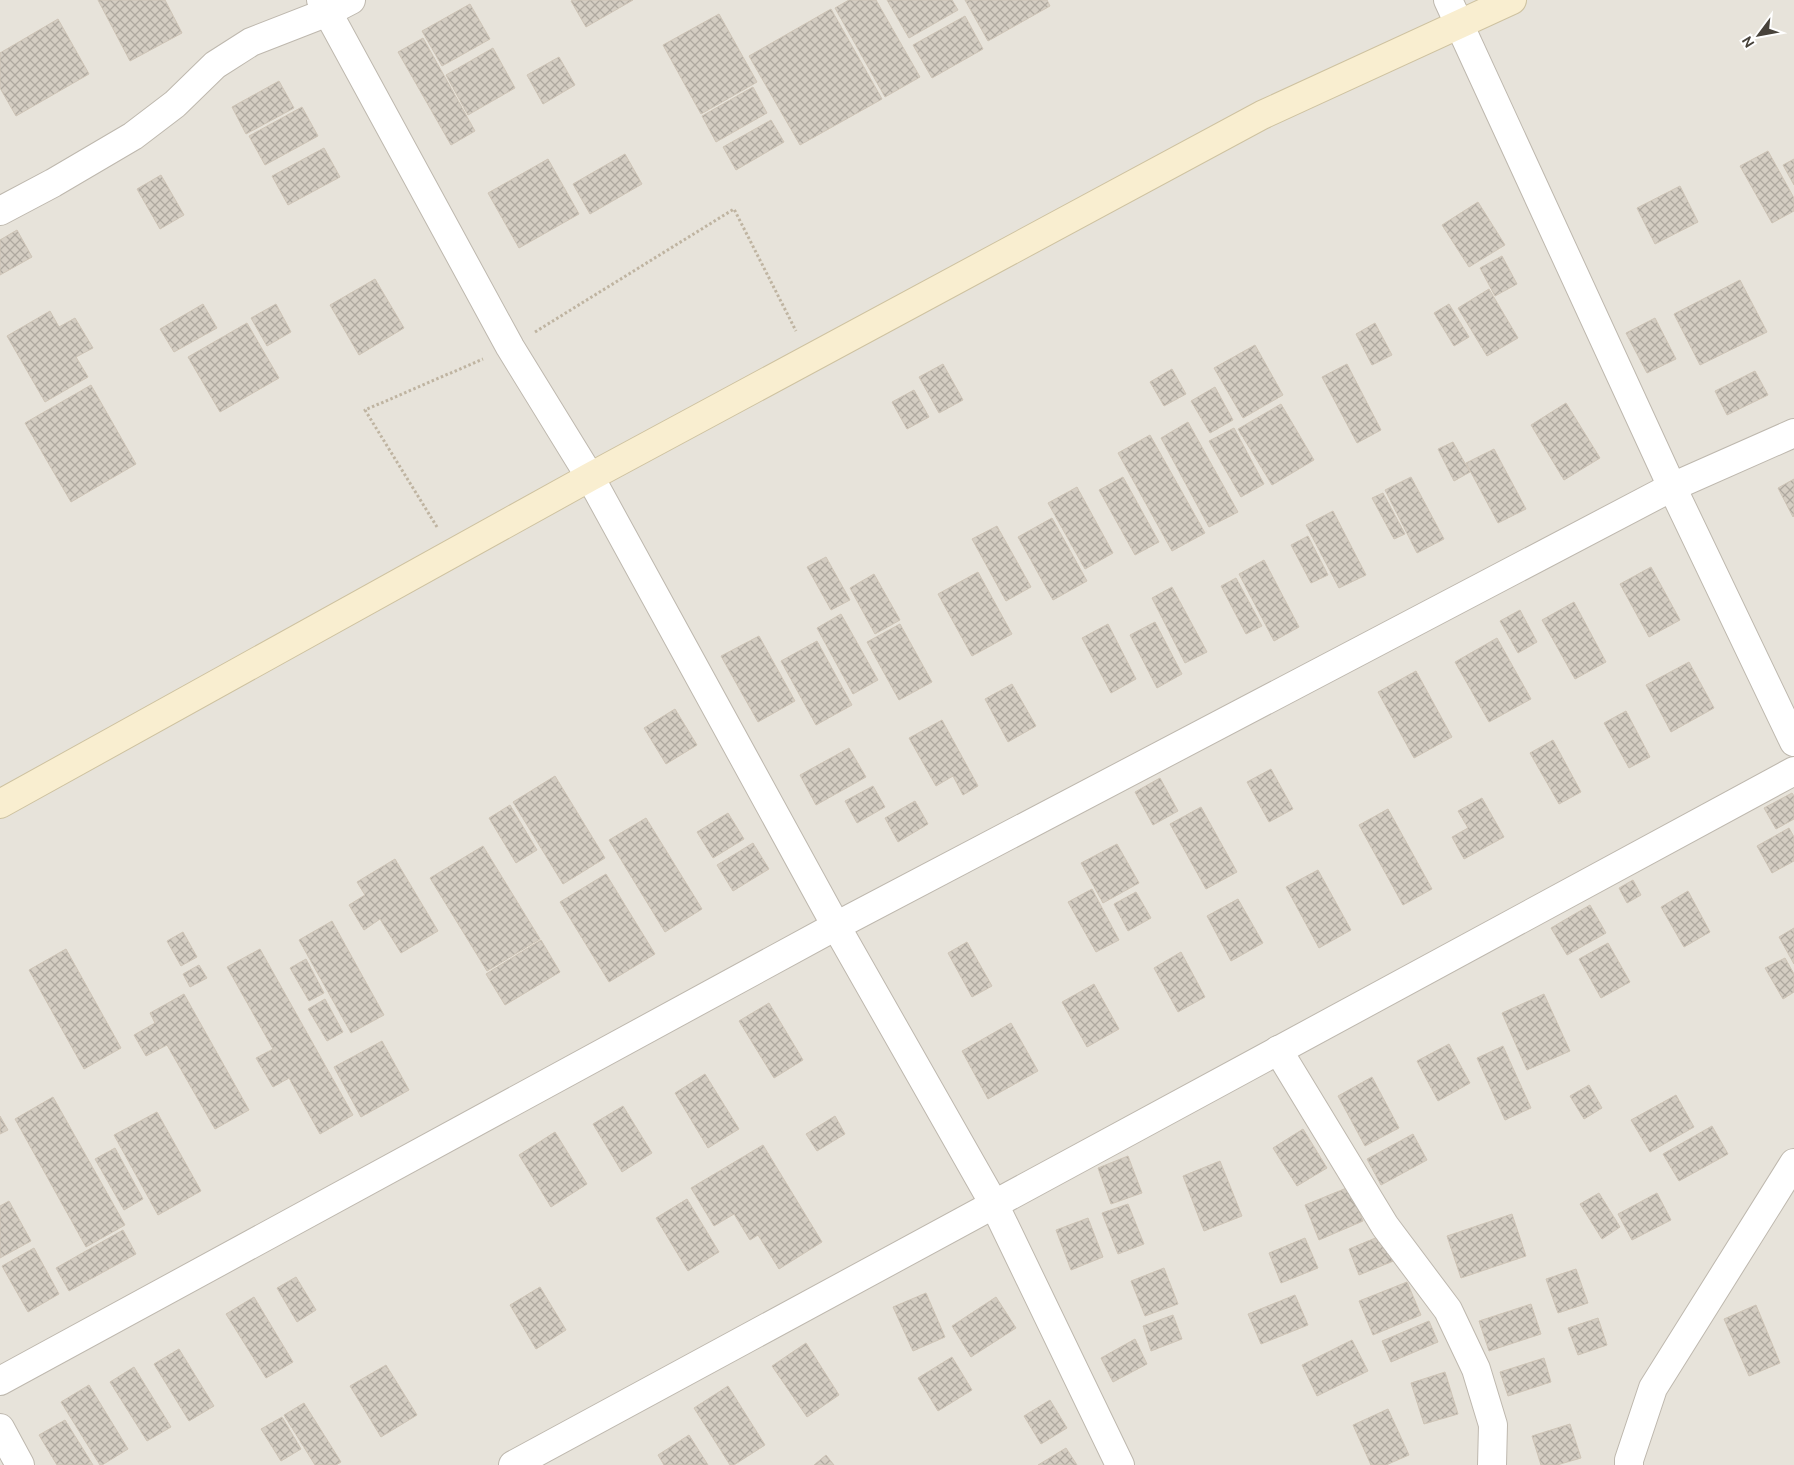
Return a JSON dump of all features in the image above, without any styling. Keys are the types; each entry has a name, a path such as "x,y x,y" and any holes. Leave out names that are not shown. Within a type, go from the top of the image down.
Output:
{"main road":[{"path":"0,804 590,477 1453,12 1512,0"}],"street":[{"path":"0,211 53,183 133,136 175,104 215,65 251,42 334,4 510,347 590,477 836,926 994,1204 1120,1465"},
{"path":"1453,12 1672,487 1794,742"},
{"path":"0,1381 836,926 1672,487 1794,433"},
{"path":"512,1465 1794,771"},
{"path":"1278,1050 1386,1226 1448,1310 1476,1369 1493,1424 1492,1465"},
{"path":"1629,1465 1653,1388 1794,1163"},
{"path":"0,1428 20,1465"}],"path":[{"path":"453,553 364,410 510,347 734,209 810,359"}],"shaded area":[{"path":"0,0 1794,0 1794,1465 0,1465"}],"building":[{"path":"98,0 165,0 182,33 130,61"},
{"path":"633,0 586,27 571,1"},
{"path":"849,0 876,0 920,77 885,97 835,8"},
{"path":"887,0 952,0 958,10 909,38"},
{"path":"965,0 1047,0 1050,6 988,41"},
{"path":"470,4 490,39 442,66 422,31"},
{"path":"831,9 882,99 800,145 749,56"},
{"path":"719,14 757,82 701,114 663,45"},
{"path":"965,16 983,49 932,78 913,45"},
{"path":"58,19 89,74 16,116 0,88 0,53"},
{"path":"423,38 475,131 451,145 398,52"},
{"path":"493,48 515,88 468,115 446,75"},
{"path":"559,57 575,85 543,104 527,75"},
{"path":"279,81 294,108 246,134 232,107"},
{"path":"753,87 767,113 716,142 702,116"},
{"path":"302,107 318,136 265,165 249,136"},
{"path":"771,120 784,142 736,170 723,147"},
{"path":"324,148 340,177 288,205 272,176"},
{"path":"1768,151 1794,198 1794,211 1772,223 1740,166"},
{"path":"625,154 642,184 590,214 573,184"},
{"path":"548,159 579,214 519,248 488,193"},
{"path":"1794,159 1794,185 1783,165"},
{"path":"161,175 184,215 160,229 137,189"},
{"path":"1680,186 1698,222 1655,244 1637,208"},
{"path":"1478,202 1505,245 1469,267 1442,225"},
{"path":"17,230 32,257 0,275 0,240"},
{"path":"1502,256 1517,284 1495,296 1480,268"},
{"path":"375,279 404,328 359,355 330,305"},
{"path":"1740,280 1767,332 1700,365 1674,314"},
{"path":"1489,289 1518,338 1487,356 1458,308"},
{"path":"203,304 217,328 174,352 160,329"},
{"path":"276,304 291,332 267,346 251,318"},
{"path":"1449,304 1469,337 1454,346 1434,313"},
{"path":"50,311 59,327 75,318 93,348 76,357 88,377 45,402 7,336"},
{"path":"1655,318 1676,359 1647,373 1626,333"},
{"path":"247,323 279,378 220,412 188,357"},
{"path":"1375,323 1392,355 1372,365 1356,334"},
{"path":"1255,345 1283,395 1243,418 1214,368"},
{"path":"943,364 963,400 939,413 919,377"},
{"path":"1347,364 1381,430 1357,443 1322,377"},
{"path":"1172,369 1186,394 1164,406 1150,382"},
{"path":"1755,371 1768,395 1727,415 1715,391"},
{"path":"91,385 136,464 71,502 25,423"},
{"path":"1215,387 1233,420 1210,433 1191,401"},
{"path":"914,390 929,417 907,429 892,402"},
{"path":"1566,403 1600,458 1564,480 1531,425"},
{"path":"1281,404 1314,460 1272,485 1238,429"},
{"path":"1188,422 1238,512 1209,527 1161,438"},
{"path":"1234,428 1264,484 1241,497 1209,441"},
{"path":"1150,435 1205,533 1172,551 1118,453"},
{"path":"1453,442 1470,472 1454,481 1438,449"},
{"path":"1494,449 1526,509 1498,523 1466,463"},
{"path":"1123,477 1159,542 1135,555 1099,490"},
{"path":"1411,477 1444,539 1417,553 1385,490"},
{"path":"1794,479 1794,516 1793,517 1778,488"},
{"path":"1077,487 1113,553 1085,569 1048,503"},
{"path":"1383,493 1405,534 1394,539 1372,498"},
{"path":"1333,511 1366,575 1339,588 1306,525"},
{"path":"1052,518 1087,581 1053,600 1018,537"},
{"path":"997,526 1031,587 1006,601 972,539"},
{"path":"1308,536 1328,575 1311,583 1291,545"},
{"path":"826,557 850,600 831,610 807,567"},
{"path":"1264,560 1299,627 1274,641 1239,574"},
{"path":"1651,567 1680,620 1649,637 1620,584"},
{"path":"978,572 1012,634 972,656 938,594"},
{"path":"874,574 900,620 875,634 850,588"},
{"path":"1236,578 1262,626 1246,634 1221,586"},
{"path":"1172,587 1207,652 1185,663 1152,598"},
{"path":"1574,602 1606,662 1575,679 1542,620"},
{"path":"1520,610 1537,642 1518,653 1500,621"},
{"path":"841,614 878,680 853,694 817,628"},
{"path":"1155,622 1182,674 1157,688 1130,635"},
{"path":"900,624 932,682 899,700 867,642"},
{"path":"1108,624 1136,679 1111,693 1082,638"},
{"path":"759,636 795,701 758,722 721,656"},
{"path":"1497,638 1531,699 1489,722 1455,662"},
{"path":"817,641 852,705 816,725 781,661"},
{"path":"1689,662 1714,708 1671,732 1646,685"},
{"path":"1416,671 1452,737 1414,758 1378,692"},
{"path":"1012,684 1036,726 1008,742 985,699"},
{"path":"675,709 697,745 666,764 644,728"},
{"path":"1626,711 1650,757 1629,768 1604,723"},
{"path":"942,720 978,786 963,795 953,776 936,786 909,738"},
{"path":"1553,740 1581,792 1559,804 1530,753"},
{"path":"849,748 866,777 816,805 800,775"},
{"path":"1271,769 1293,809 1269,822 1247,782"},
{"path":"555,776 605,858 563,884 513,802"},
{"path":"1160,778 1178,811 1153,825 1135,792"},
{"path":"873,786 885,807 857,823 845,801"},
{"path":"1792,793 1794,796 1794,819 1776,829 1764,808"},
{"path":"1482,798 1504,837 1464,859 1452,837 1468,828 1458,811"},
{"path":"915,801 928,824 898,842 885,818"},
{"path":"510,805 537,850 516,863 489,818"},
{"path":"1201,807 1237,872 1206,889 1170,824"},
{"path":"1388,809 1432,889 1403,905 1359,825"},
{"path":"728,813 744,839 713,858 697,832"},
{"path":"646,818 702,909 665,932 609,840"},
{"path":"1789,828 1794,837 1794,861 1772,873 1757,846"},
{"path":"753,843 769,869 733,891 717,865"},
{"path":"1117,844 1139,883 1103,903 1081,863"},
{"path":"483,846 540,939 487,971 430,878"},
{"path":"395,859 438,931 401,953 380,919 364,930 349,905 365,895 357,882"},
{"path":"1318,870 1351,930 1319,948 1286,887"},
{"path":"606,874 655,954 609,982 560,902"},
{"path":"1633,880 1641,895 1627,903 1619,888"},
{"path":"1092,889 1119,940 1096,952 1068,902"},
{"path":"1688,891 1710,932 1684,947 1661,907"},
{"path":"1136,892 1151,918 1128,931 1114,904"},
{"path":"1238,899 1263,943 1231,961 1207,916"},
{"path":"1590,905 1606,933 1567,955 1551,928"},
{"path":"332,921 384,1015 351,1033 299,940"},
{"path":"1794,928 1794,964 1779,937"},
{"path":"183,932 197,957 181,966 167,941"},
{"path":"541,940 560,972 505,1005 486,974"},
{"path":"967,942 992,986 972,997 948,953"},
{"path":"1608,943 1630,982 1601,998 1579,959"},
{"path":"66,949 121,1048 84,1069 29,970"},
{"path":"260,949 353,1115 320,1134 289,1078 273,1087 256,1058 273,1049 227,967"},
{"path":"1181,952 1205,997 1178,1012 1154,968"},
{"path":"1785,958 1794,974 1794,992 1783,999 1765,968"},
{"path":"306,959 324,993 309,1001 290,968"},
{"path":"199,965 207,978 190,987 183,974"},
{"path":"1094,984 1119,1029 1087,1047 1062,1002"},
{"path":"184,994 249,1110 215,1129 167,1045 146,1056 134,1035 155,1023 150,1013"},
{"path":"1544,994 1570,1051 1527,1070 1502,1013"},
{"path":"325,999 343,1032 327,1041 308,1009"},
{"path":"769,1003 803,1060 774,1078 739,1021"},
{"path":"1011,1023 1038,1071 988,1099 962,1051"},
{"path":"382,1041 409,1090 361,1117 334,1067"},
{"path":"1449,1044 1470,1083 1438,1101 1417,1061"},
{"path":"1503,1046 1531,1108 1505,1120 1477,1058"},
{"path":"705,1074 739,1129 708,1148 675,1093"},
{"path":"1372,1077 1399,1128 1365,1146 1338,1096"},
{"path":"1589,1085 1602,1108 1584,1119 1570,1096"},
{"path":"1676,1095 1694,1127 1650,1152 1631,1120"},
{"path":"53,1097 125,1225 86,1247 15,1119"},
{"path":"623,1106 652,1153 622,1172 593,1124"},
{"path":"157,1112 201,1191 158,1215 114,1135"},
{"path":"0,1116 8,1130 0,1134"},
{"path":"835,1116 845,1134 817,1151 806,1134"},
{"path":"1712,1126 1728,1154 1679,1181 1663,1154"},
{"path":"1303,1129 1327,1168 1297,1186 1273,1148"},
{"path":"555,1132 587,1184 551,1207 519,1155"},
{"path":"1413,1134 1427,1160 1381,1185 1367,1159"},
{"path":"763,1145 822,1242 779,1269 758,1235 750,1240 734,1214 714,1226 691,1188"},
{"path":"115,1148 143,1199 124,1210 95,1159"},
{"path":"1128,1156 1142,1193 1111,1204 1098,1168"},
{"path":"1220,1161 1242,1216 1204,1231 1183,1176"},
{"path":"1349,1187 1363,1221 1319,1240 1305,1205"},
{"path":"1599,1193 1620,1227 1602,1239 1580,1204"},
{"path":"1657,1193 1671,1220 1632,1240 1618,1214"},
{"path":"687,1199 719,1252 688,1271 656,1218"},
{"path":"9,1201 31,1241 0,1258 0,1206"},
{"path":"1128,1204 1144,1244 1118,1254 1102,1213"},
{"path":"1512,1214 1526,1256 1461,1278 1447,1236"},
{"path":"1088,1218 1103,1257 1071,1270 1056,1230"},
{"path":"123,1230 136,1254 69,1291 56,1268"},
{"path":"1385,1234 1396,1260 1359,1275 1349,1249"},
{"path":"1305,1238 1318,1268 1281,1283 1269,1253"},
{"path":"34,1248 59,1294 28,1312 2,1266"},
{"path":"1164,1268 1178,1304 1145,1316 1131,1281"},
{"path":"1576,1269 1588,1303 1558,1313 1546,1279"},
{"path":"296,1277 316,1310 297,1322 277,1288"},
{"path":"1407,1282 1421,1315 1373,1335 1359,1301"},
{"path":"540,1287 566,1330 536,1349 510,1305"},
{"path":"926,1293 945,1337 913,1351 893,1307"},
{"path":"1295,1295 1308,1325 1261,1344 1248,1314"},
{"path":"254,1297 293,1362 266,1378 226,1314"},
{"path":"996,1297 1016,1328 971,1357 952,1326"},
{"path":"1531,1304 1541,1334 1489,1351 1479,1321"},
{"path":"1756,1305 1780,1363 1749,1376 1724,1319"},
{"path":"1173,1315 1182,1339 1151,1351 1143,1326"},
{"path":"1598,1318 1607,1345 1578,1355 1568,1328"},
{"path":"1429,1321 1438,1342 1391,1362 1382,1341"},
{"path":"1135,1339 1147,1364 1113,1382 1101,1358"},
{"path":"1352,1340 1368,1371 1317,1396 1302,1365"},
{"path":"806,1343 839,1395 807,1417 772,1366"},
{"path":"179,1349 214,1406 189,1421 154,1364"},
{"path":"952,1357 972,1390 938,1411 918,1378"},
{"path":"1544,1358 1551,1382 1508,1396 1500,1372"},
{"path":"386,1365 417,1415 381,1437 350,1386"},
{"path":"134,1367 171,1427 147,1441 110,1382"},
{"path":"1445,1372 1458,1414 1424,1424 1411,1383"},
{"path":"89,1385 128,1449 102,1465 100,1465 61,1402"},
{"path":"728,1386 765,1445 734,1465 730,1465 694,1408"},
{"path":"1050,1400 1067,1428 1041,1444 1024,1416"},
{"path":"304,1403 341,1462 336,1465 315,1465 284,1415"},
{"path":"1388,1409 1409,1455 1386,1465 1371,1465 1353,1425"},
{"path":"282,1417 301,1449 281,1461 261,1429"},
{"path":"65,1420 93,1465 57,1465 39,1435"},
{"path":"1570,1424 1581,1458 1557,1465 1541,1465 1532,1436"},
{"path":"689,1435 708,1465 664,1465 658,1455"},
{"path":"1066,1448 1077,1465 1038,1465"},
{"path":"826,1455 834,1465 814,1465"}]}
